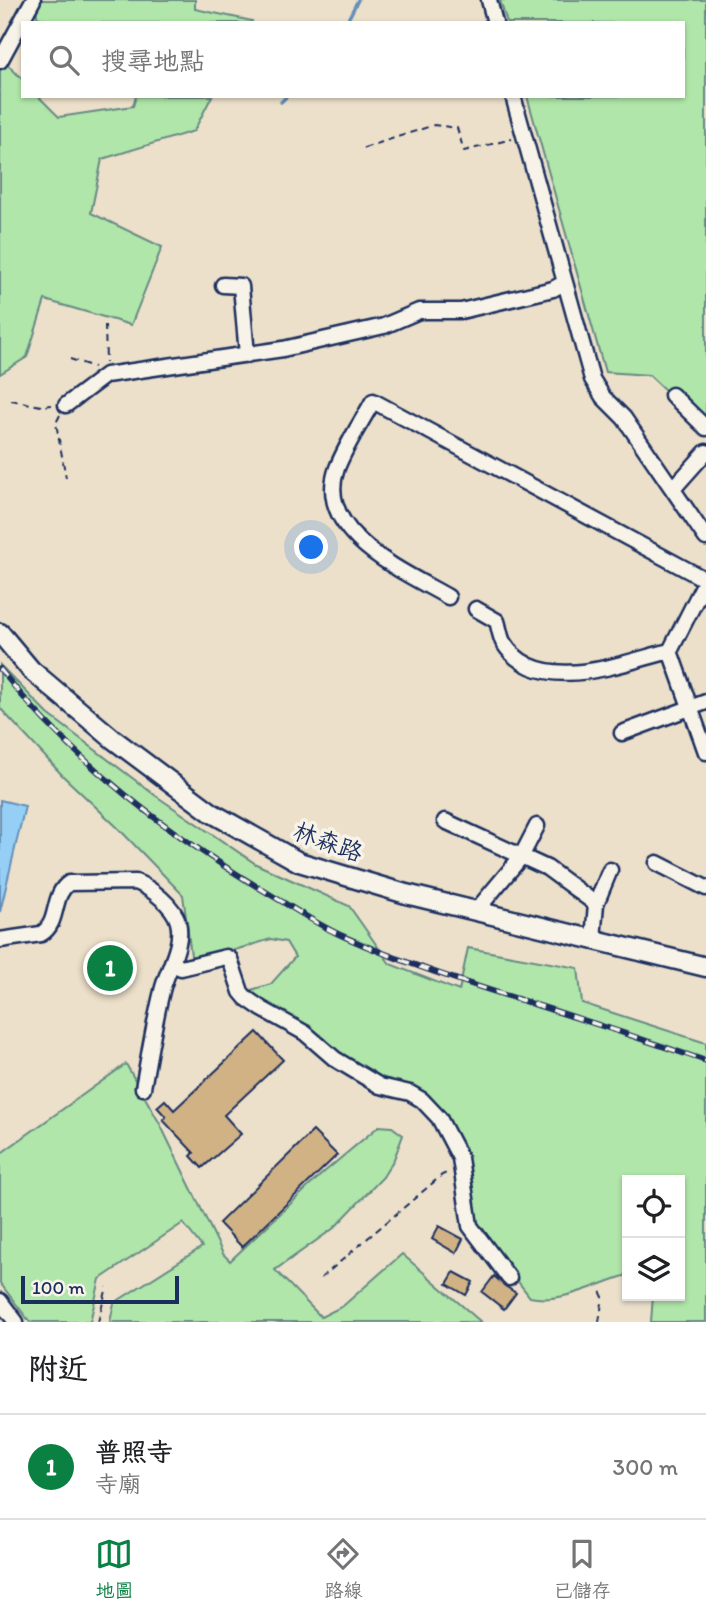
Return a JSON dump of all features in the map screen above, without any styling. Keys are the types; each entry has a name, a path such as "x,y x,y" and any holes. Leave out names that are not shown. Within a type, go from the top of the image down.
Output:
{"main road":[{"name":"林森路","path":"0,633 31,670 113,739 212,813 299,862 406,894 706,967"}],"street":[{"path":"22,21 33,0"},
{"path":"489,0 494,21"},
{"path":"0,61 21,22"},
{"path":"513,98 592,379 603,397 624,418 706,538"},
{"path":"66,405 106,375 247,355 384,326 419,311 461,311 553,289 564,283"},
{"path":"223,285 241,286 247,355"},
{"path":"672,395 706,428"},
{"path":"448,597 363,545 345,524 335,503 333,487 337,469 373,401 706,580 670,651 706,752"},
{"path":"673,489 706,452"},
{"path":"475,609 497,621 502,641 524,662 551,674 579,673 670,651"},
{"path":"622,733 706,702"},
{"path":"445,821 547,868 596,904"},
{"path":"477,911 521,857 537,826"},
{"path":"657,863 706,888"},
{"path":"593,939 596,904 610,870"},
{"path":"0,940 41,934 47,930 51,925 58,893 69,883 136,882 174,912 178,919 177,947 162,990 142,1088"},
{"path":"173,960 181,968 221,957 230,959 241,992 262,1009 289,1023 335,1059 380,1086 410,1093 422,1100 439,1118 460,1158 470,1226 509,1278"},
{"path":"0,1301 16,1322"}],"path":[{"path":"364,148 435,125 457,128 464,150 523,137"},
{"path":"105,324 106,375"},
{"path":"70,359 91,364 106,375"},
{"path":"12,400 41,406 66,405"},
{"path":"66,405 56,423 66,478"},
{"path":"321,1278 442,1175 461,1169"},
{"path":"98,1322 107,1287"},
{"path":"599,1322 603,1297 600,1291"}],"green space":[{"path":"36,0 195,0 195,9 252,21 48,21 37,17"},
{"path":"500,0 706,0 706,429 649,375 605,372 528,98 685,98 685,21 506,21"},
{"path":"0,57 21,78 21,98 40,98 59,117 133,106 135,98 211,98 194,131 102,159 91,213 162,247 131,325 45,300 27,357 0,374"},
{"path":"0,665 48,714 156,796 256,864 349,906 390,964 459,991 468,948 578,968 582,1003 706,1043 706,1322 651,1322 653,1301 685,1301 685,1175 622,1175 622,1277 554,1298 530,1297 473,1224 443,1117 381,1082 248,991 271,984 295,957 286,942 271,939 192,963 183,895 63,776 0,708"},
{"path":"126,1064 160,1124 223,1254 230,1261 323,1173 379,1126 392,1127 403,1135 394,1159 383,1177 334,1228 275,1270 321,1317 343,1306 402,1254 481,1322 110,1322 114,1303 202,1247 183,1223 100,1279 90,1322 30,1322 0,1283 0,1154"}],"water":[{"path":"0,800 25,806 0,912"}],"building":[{"path":"257,1032 283,1060 224,1115 241,1134 202,1168 191,1156 194,1153 163,1120 166,1117 157,1107 165,1100 174,1110"},
{"path":"313,1131 337,1155 242,1247 219,1223"},
{"path":"439,1226 463,1239 456,1253 432,1239"},
{"path":"454,1272 473,1282 466,1295 447,1284"},
{"path":"494,1276 516,1293 504,1309 482,1292"}],"waterway":[{"path":"347,21 358,0"},
{"path":"281,102 285,98"}],"railway":[{"path":"0,669 60,736 127,796 199,849 318,924 432,971 706,1061"}],"place":[{"name":"普照寺","path":"110,968"}]}
